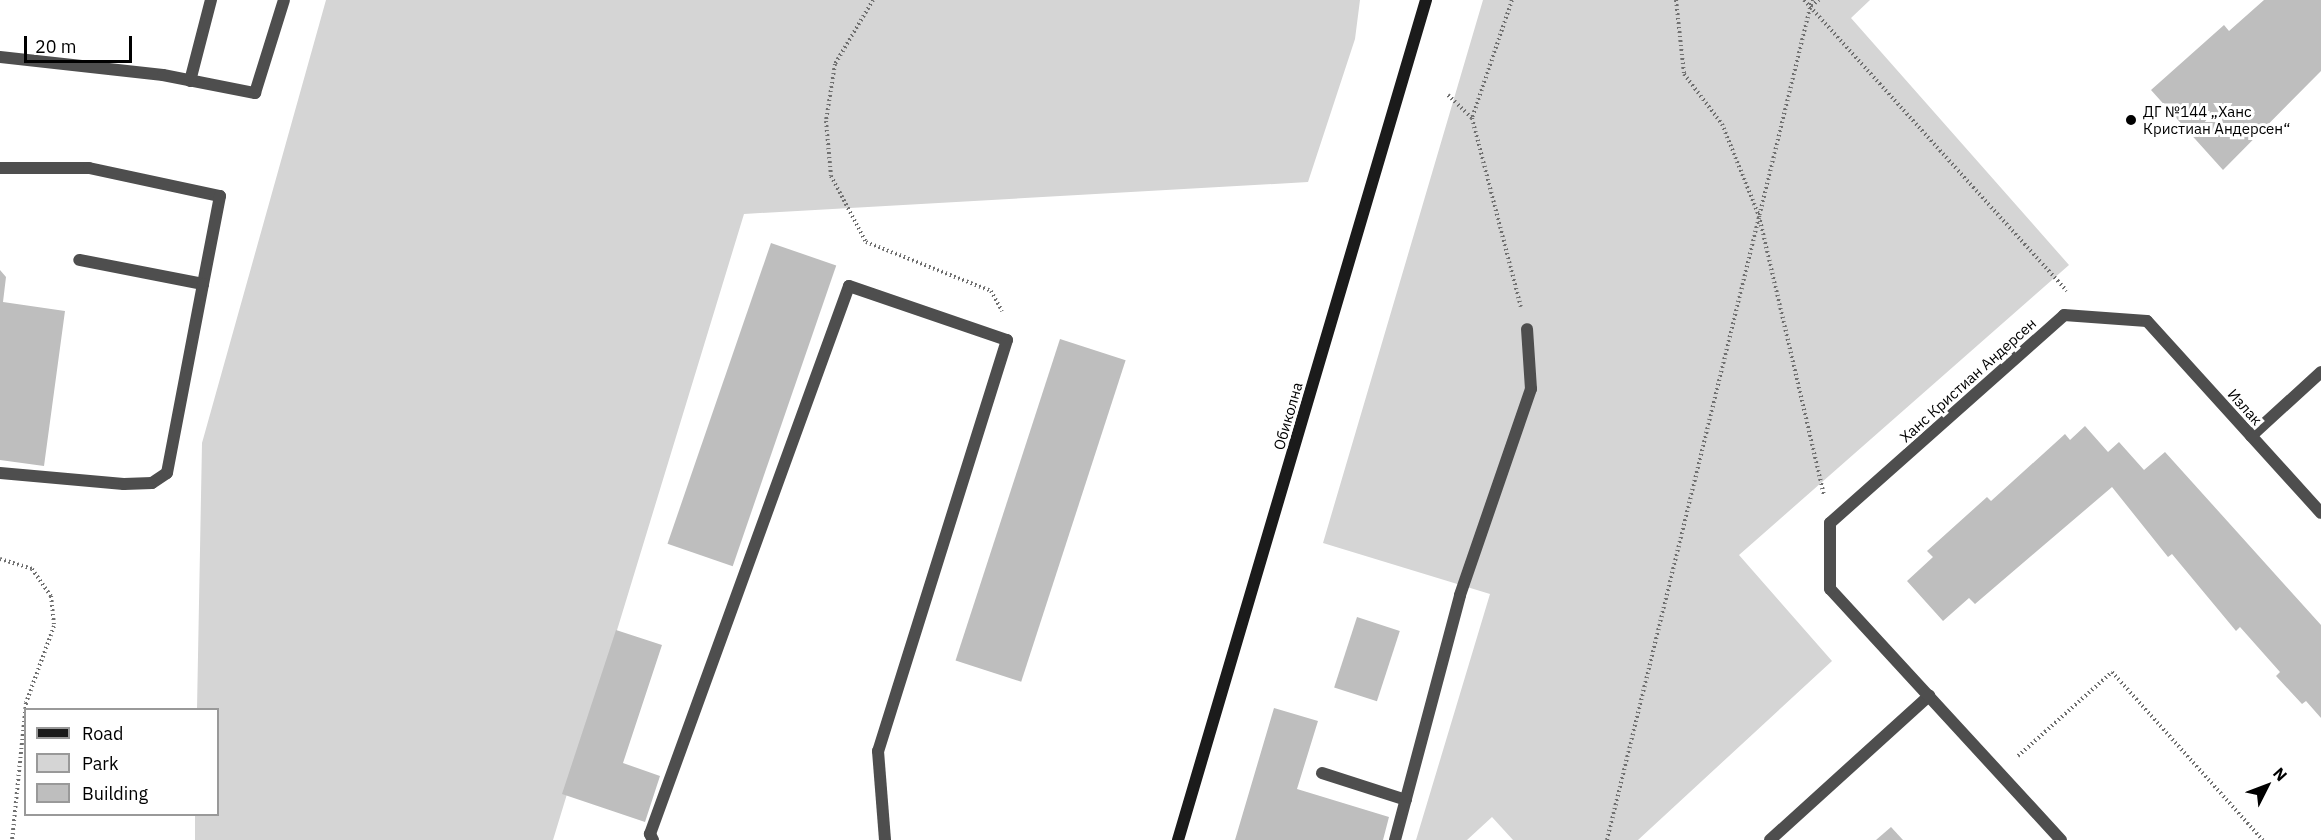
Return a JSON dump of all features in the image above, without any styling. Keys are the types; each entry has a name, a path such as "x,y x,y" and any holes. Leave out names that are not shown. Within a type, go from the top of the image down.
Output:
{"street":[{"path":"190,81 211,0"},
{"path":"0,57 190,81 255,93 284,0"},
{"name":"Обиколна","path":"1178,840 1426,0"},
{"path":"0,168 89,168 220,196 167,473 152,483 124,483 0,473"},
{"path":"79,260 203,284"},
{"path":"653,840 650,834 849,286 1007,340 878,751 885,840"},
{"name":"Излак","path":"2064,315 2147,321 2321,513"},
{"name":"Ханс Кристиан Андерсен","path":"1830,523 2064,315"},
{"path":"1395,840 1460,595 1531,389 1527,329"},
{"path":"2251,436 2321,372"},
{"path":"1830,523 1830,588 2061,840"},
{"path":"1770,840 1929,696"},
{"path":"1322,773 1406,800"}],"path":[{"path":"873,0 835,64 825,122 831,176 866,242 991,291 1001,309 1007,340"},
{"path":"1472,118 1512,0"},
{"path":"1676,0 1684,74 1722,124 1758,216 1830,523"},
{"path":"1804,0 2067,291 2064,315"},
{"path":"1607,840 1812,0"},
{"path":"1811,6 1819,0"},
{"path":"1448,95 1472,118 1527,329"},
{"path":"0,559 32,569 51,596 54,626 25,708"},
{"path":"1999,773 2112,672 2263,840"},
{"path":"12,840 24,723"}],"green space":[{"path":"326,0 1360,0 1355,39 1308,182 744,214 553,840 195,840 195,816 219,816 219,708 197,708 202,443"},
{"path":"1483,0 1870,0 1851,18 2069,265 1739,555 1832,661 1638,840 1513,840 1492,817 1467,840 1416,840 1490,594 1323,543"}],"building":[{"path":"2264,0 2321,0 2321,71 2223,170 2151,90 2224,25 2229,31"},
{"path":"771,243 836,265 733,566 667,544"},
{"path":"0,270 6,277 3,302 65,311 44,466 0,460"},
{"path":"1060,339 1126,360 1021,682 956,660"},
{"path":"2085,426 2108,452 2119,442 2144,470 2165,452 2321,625 2321,718 2306,701 2302,704 2276,676 2280,672 2240,627 2236,631 2172,554 2168,557 2112,487 1975,604 1969,598 1943,621 1907,581 1933,557 1927,551 1987,497 1991,501 2065,434 2070,440"},
{"path":"1357,617 1400,631 1377,701 1334,687"},
{"path":"616,630 662,645 623,763 660,776 645,822 562,794"},
{"path":"1274,708 1318,721 1297,789 1389,817 1383,840 1235,840"},
{"path":"1891,827 1903,840 1876,840"}],"place":[{"name":"ДГ №144 „Ханс Кристиан Андерсен“","path":"2131,120"}]}
